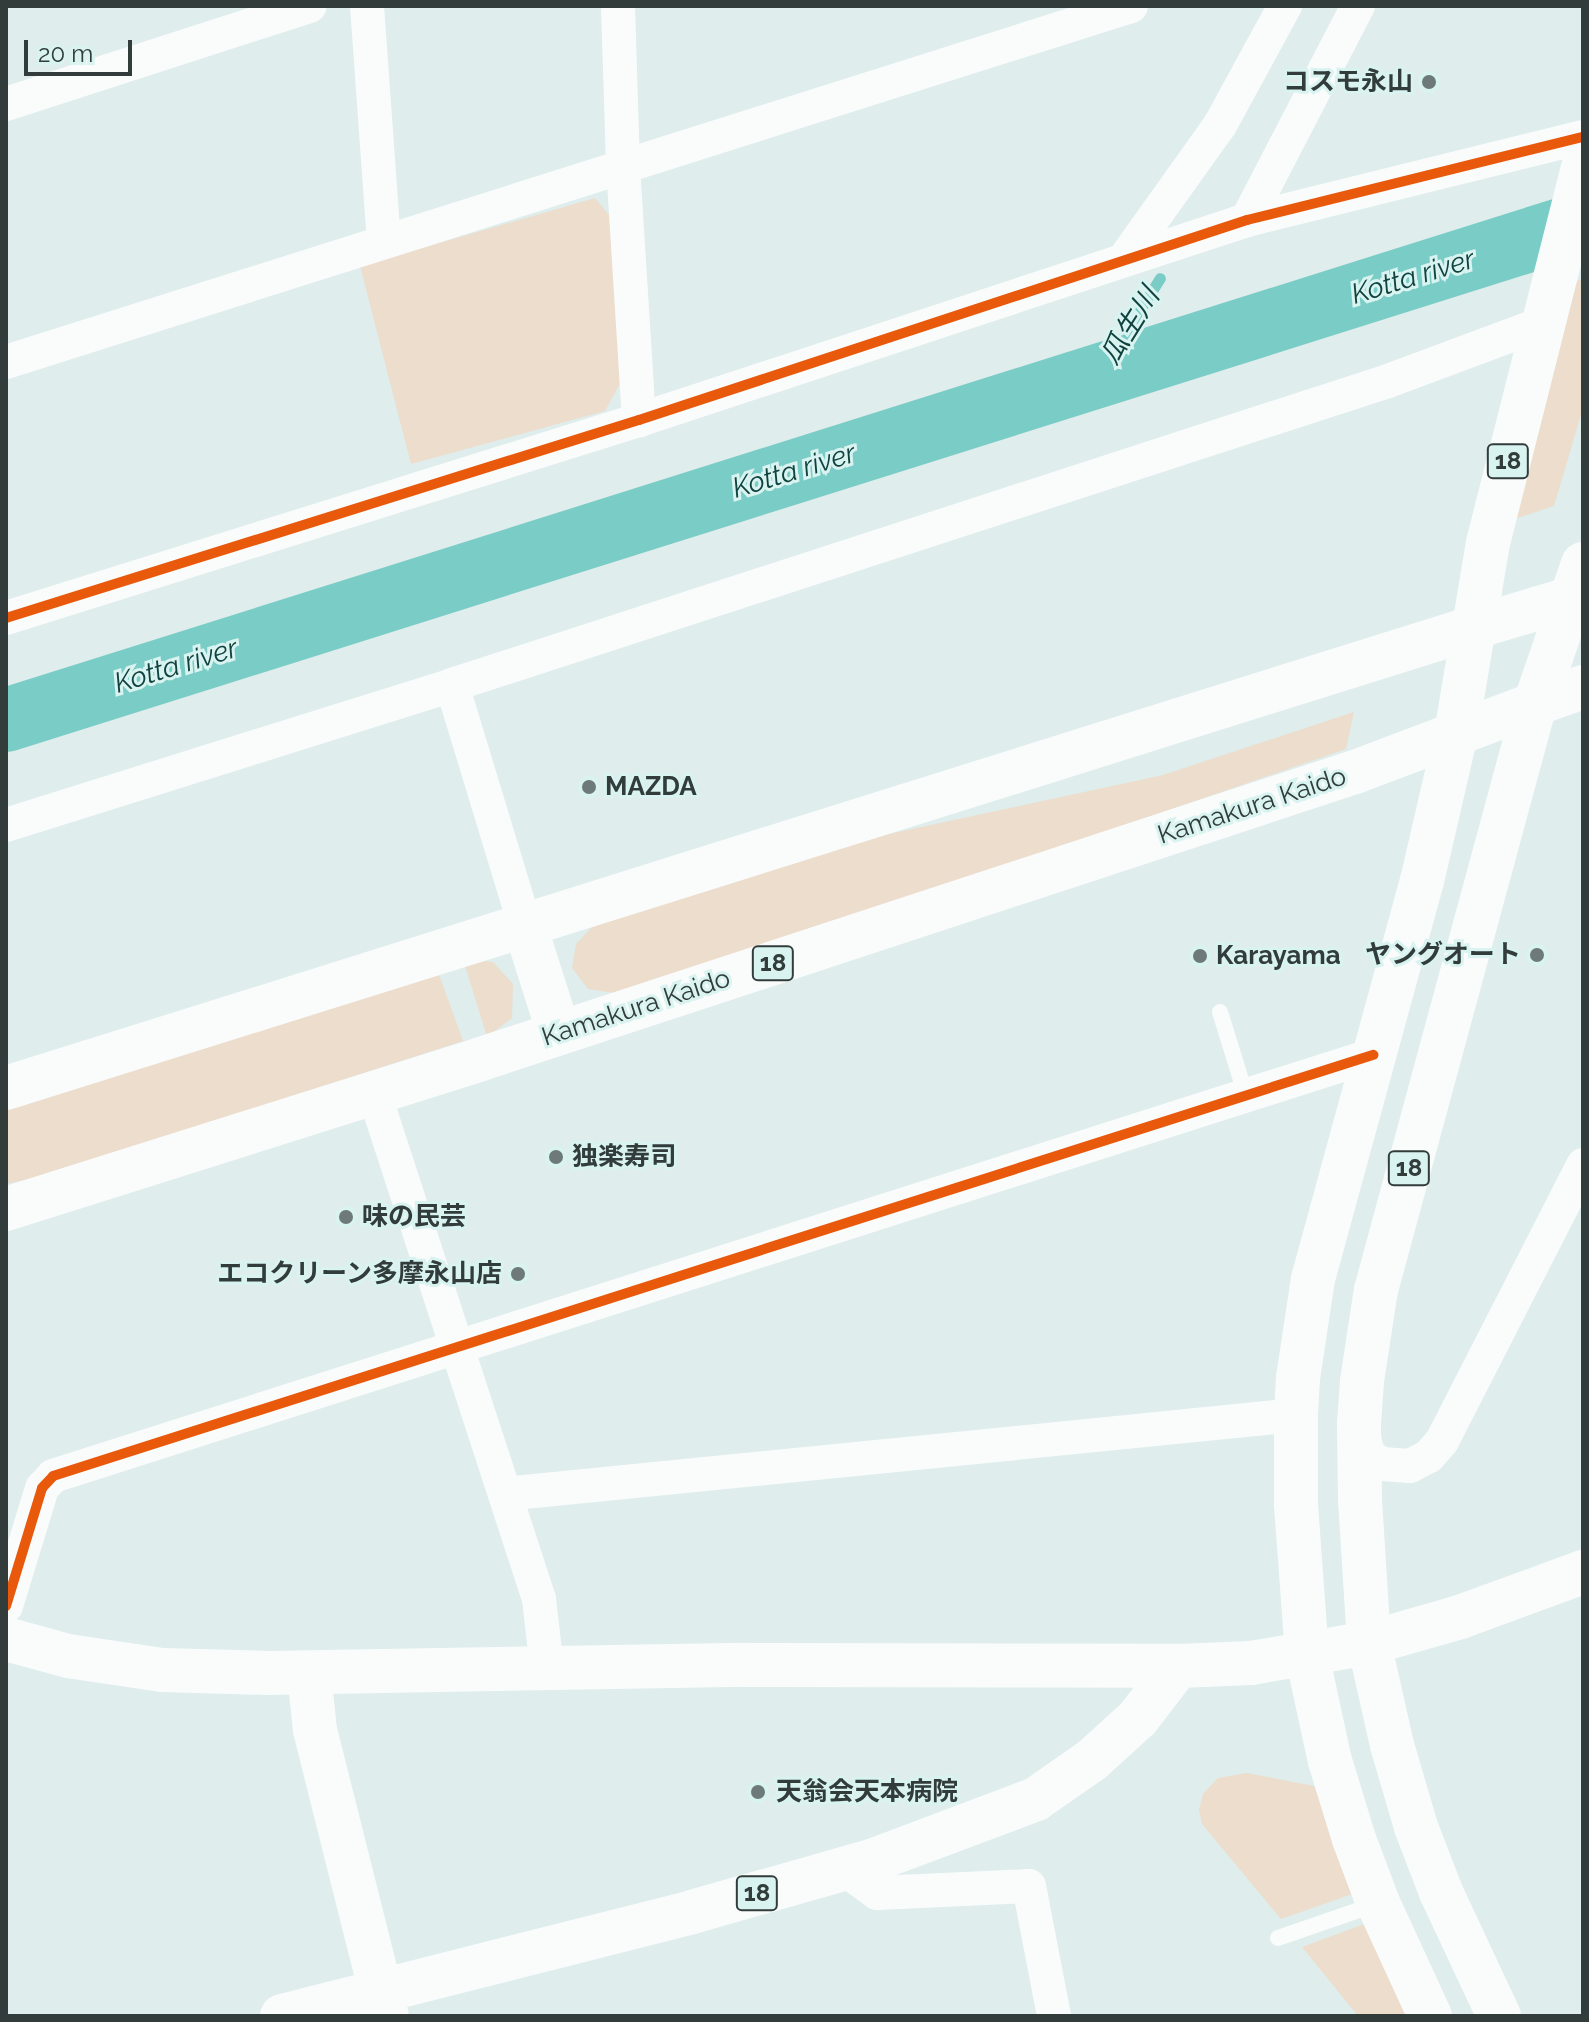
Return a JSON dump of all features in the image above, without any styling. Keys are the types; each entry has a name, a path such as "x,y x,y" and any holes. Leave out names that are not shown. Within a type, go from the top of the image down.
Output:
{"main road":[{"name":"18","path":"1307,1655 1296,1518 1296,1415 1313,1279 1422,881 1456,734 1488,543 1583,168"},
{"name":"18","path":"1369,1643 1360,1499 1359,1424 1362,1381 1376,1290 1535,704 1580,586"},
{"path":"6,1088 1472,628 1580,586"},
{"name":"Kamakura Kaido","path":"6,1209 374,1093 1355,772 1583,687"},
{"path":"525,926 559,1033"},
{"path":"6,1639 68,1656 162,1670 309,1673 1001,1663 1178,1666 1307,1655 1369,1643 1460,1617 1583,1572"},
{"path":"1369,1643 1416,1827 1441,1892 1499,2016"},
{"path":"1307,1655 1330,1761 1378,1903 1430,2016"},
{"name":"18","path":"282,2016 384,2002 843,1868 1036,1799 1092,1760 1138,1718 1178,1666"},
{"path":"309,1673 315,1730 384,2002"}],"street":[{"path":"6,104 310,6"},
{"path":"367,6 384,241"},
{"path":"618,6 623,166 639,420"},
{"path":"6,362 1131,6"},
{"path":"1125,258 1220,125 1285,6"},
{"path":"1247,220 1358,6"},
{"path":"6,618 639,420 1125,258 1201,238 1247,220 1583,137"},
{"path":"6,825 452,685 1388,381 1545,309"},
{"path":"452,685 525,926"},
{"path":"6,1606 42,1488 53,1476 1373,1055"},
{"path":"374,1093 539,1599 547,1668"},
{"path":"1359,1424 1369,1456 1382,1464 1410,1466 1429,1456 1442,1441 1575,1198 1583,1165"},
{"path":"505,1494 1296,1415"},
{"path":"843,1868 877,1893 1029,1886 1054,2016"}],"lane":[{"path":"1220,1012 1246,1096"},
{"path":"1278,1938 1378,1903"}],"shaded area":[{"path":"595,198 609,215 625,374 605,411 411,464 360,266"},
{"path":"1583,279 1583,408 1554,506 1515,519 1569,284"},
{"path":"1354,712 1346,749 909,900 614,993 588,989 572,968 576,944 595,924 875,837 1163,775"},
{"path":"463,959 493,962 513,984 512,1018 487,1037"},
{"path":"437,969 463,1041 46,1175 6,1184 6,1107"},
{"path":"1247,1773 1314,1786 1358,1892 1281,1919 1202,1824 1199,1810 1203,1794 1218,1778"},
{"path":"1370,1922 1409,2016 1358,2016 1302,1947"}],"waterway":[{"name":"Kotta river","path":"6,720 1583,223"},
{"name":"瓜生川","path":"1100,374 1160,278"}],"cycle path":[{"path":"6,618 639,420 1247,220 1583,137"},
{"path":"6,1606 42,1488 53,1476 1373,1055"}],"place":[{"name":"コスモ永山","path":"1429,82"},
{"name":"MAZDA","path":"589,787"},
{"name":"ヤングオート","path":"1537,955"},
{"name":"Karayama","path":"1200,956"},
{"name":"独楽寿司","path":"556,1157"},
{"name":"味の民芸","path":"346,1217"},
{"name":"エコクリーン多摩永山店","path":"518,1274"},
{"name":"天翁会天本病院","path":"758,1792"}]}
